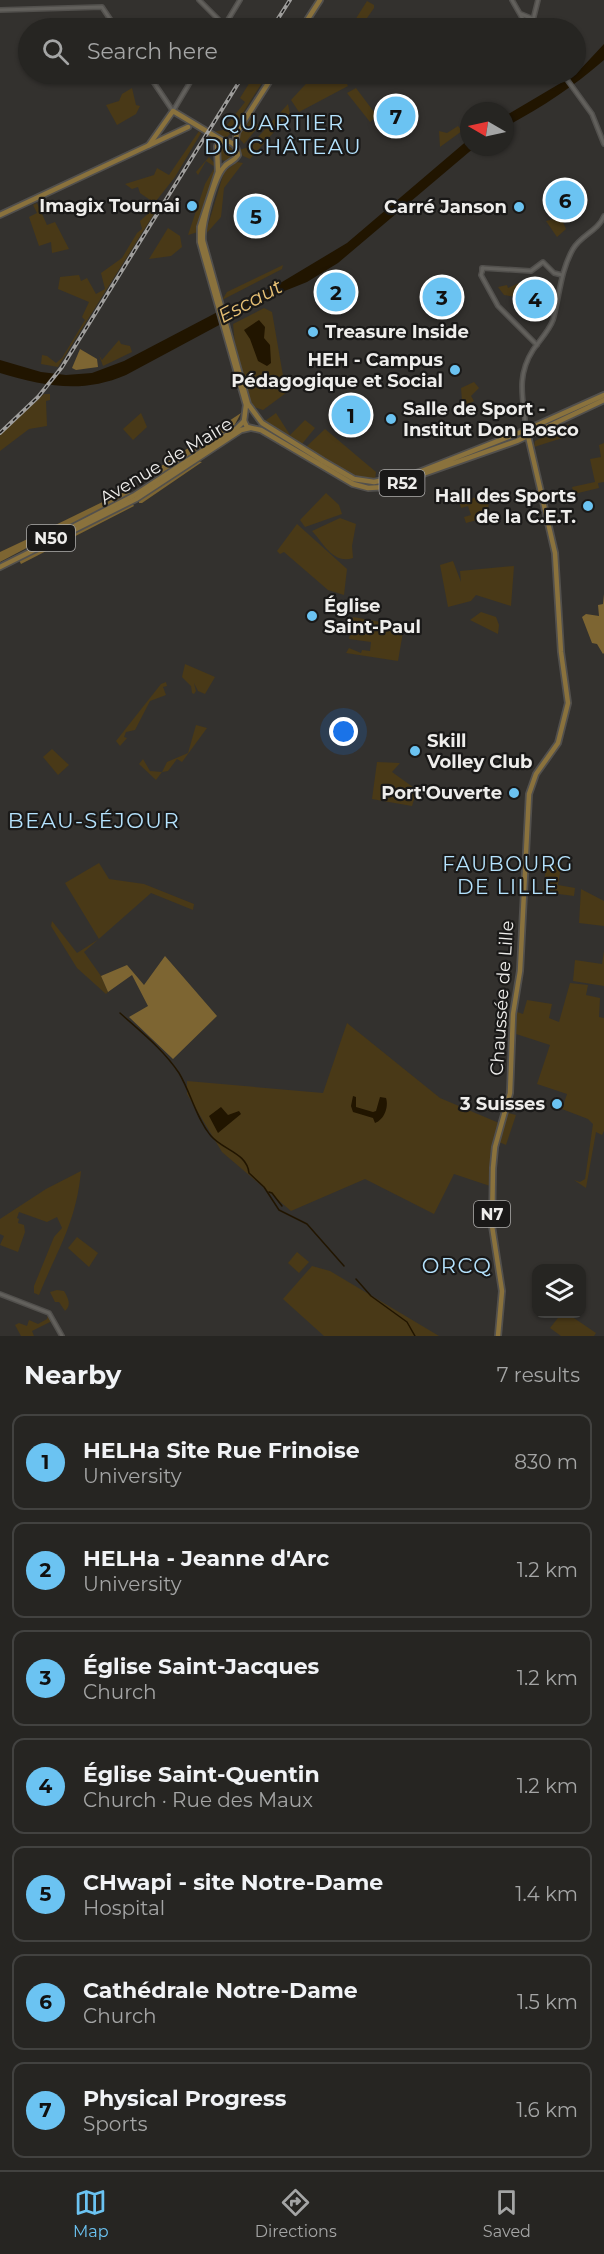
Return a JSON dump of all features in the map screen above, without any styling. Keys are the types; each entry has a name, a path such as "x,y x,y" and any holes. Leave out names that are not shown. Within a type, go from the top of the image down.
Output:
{"main road":[{"path":"306,18 318,0"},
{"name":"R52","path":"266,84 225,141 217,146 218,172 199,232 246,405 245,419 252,428 267,433 344,479 368,488 396,485 509,443 604,395"},
{"name":"R52","path":"218,300 202,233 219,177 228,164 237,158 235,144 237,132 267,84"},
{"path":"0,215 149,146 173,111 189,124 216,140 217,146"},
{"path":"189,124 235,144"},
{"path":"155,140 189,124"},
{"path":"218,160 228,164"},
{"name":"R52","path":"227,333 248,404 260,420 346,475 360,481 379,482 414,474 527,433 604,400"},
{"path":"232,431 246,405"},
{"name":"Avenue de Maire","path":"0,565 135,495 232,431 253,412"},
{"path":"252,428 260,420"},
{"name":"Avenue de Maire","path":"0,565 136,499 238,432 252,428"},
{"path":"238,432 267,433"},
{"name":"Chaussée de Lille","path":"498,1336 502,1291 492,1226 493,1168 495,1147 510,1093 513,1014 520,971 530,792 536,774 558,743 568,709 550,527 527,433"}],"street":[{"path":"199,0 216,18"},
{"path":"229,18 240,0"},
{"path":"512,0 527,18"},
{"path":"530,18 538,0"},
{"path":"0,10 102,8 109,18"},
{"path":"155,84 173,111 189,84"},
{"path":"571,84 602,133 604,144"},
{"path":"527,433 521,400 525,364 551,324 562,275 576,244 595,229 604,216"},
{"path":"537,345 500,309 481,275 483,270 531,271 543,262 554,273 562,275"},
{"path":"0,1294 49,1313 62,1336"}],"shaded area":[{"path":"367,1 374,5 367,18 356,18"},
{"path":"249,84 261,84 226,138 212,132 223,130 245,102 240,98"},
{"path":"306,84 347,84 348,86 299,112 291,100"},
{"path":"132,88 136,105 140,106 136,114 117,125 106,105 119,101 122,94"},
{"path":"356,88 377,116 370,122 347,93"},
{"path":"288,104 290,114 250,159 243,156 239,150 249,147"},
{"path":"251,118 259,126 244,144 238,137"},
{"path":"458,126 460,128 460,132 440,147 439,131 447,133"},
{"path":"199,131 201,133 175,177 156,201 153,202 140,193 138,187 132,189 125,184 154,175 157,168 169,175"},
{"path":"226,143 232,146 235,152 232,158 226,161 220,158 217,152 220,146"},
{"path":"209,157 216,165 198,232 188,235 205,184 215,167 206,161 198,175 196,172"},
{"path":"237,162 243,163 224,188 221,217 205,235 224,172"},
{"path":"162,201 58,367 41,364 42,355 56,363 62,358 85,320 82,317 89,302 58,289 60,277 79,275 81,281 87,278 96,294 105,289 101,273 122,258 137,233 142,229 140,221"},
{"path":"37,203 47,225 55,222 69,249 52,253 51,242 39,246 29,217 37,213 33,205"},
{"path":"561,217 566,229 557,237 546,221"},
{"path":"168,228 180,236 182,247 171,256 149,259"},
{"path":"283,265 282,269 222,300 227,292"},
{"path":"521,282 526,292 532,290 534,293 527,302 525,300 522,303 529,308 534,307 525,314 516,297 504,295 498,287 507,285 508,288"},
{"path":"264,308 272,312 286,393 263,410 251,406 254,406 251,405 235,345 233,324"},
{"path":"119,340 121,344 130,346 132,352 103,366 99,355 102,360"},
{"path":"80,349 97,359 98,367 76,370 72,368"},
{"path":"474,382 479,388 471,396 474,401 465,406 462,401 461,388"},
{"path":"44,394 50,394 50,400 46,401 47,426 29,429 0,451 0,434"},
{"path":"141,413 147,427 133,440 123,429"},
{"path":"241,413 232,430 159,475 158,468"},
{"path":"276,413 290,435 305,420 315,428 302,444 265,421"},
{"path":"569,424 574,426 575,434 534,447 535,441"},
{"path":"325,429 376,472 375,480 351,475 306,447"},
{"path":"604,443 604,482 598,483 599,488 574,494 572,487 595,482 590,459 601,457 599,445"},
{"path":"197,461 202,462 139,503 139,499"},
{"path":"129,491 131,496 41,540 39,533"},
{"path":"326,493 339,505 342,514 305,527 300,520"},
{"path":"478,496 489,497 488,513 484,513 484,518 466,523 464,517 471,515 468,506 461,508 460,504"},
{"path":"132,503 134,506 21,564 19,560"},
{"path":"340,518 356,524 352,546 353,558 346,559 334,555 312,531"},
{"path":"297,524 347,569 344,595 328,590 284,552 280,554 277,551"},
{"path":"34,536 38,542 0,562 0,552"},
{"path":"453,561 461,582 460,571 514,566 511,606 476,595 471,601 448,607 440,565"},
{"path":"604,594 603,654 597,644 592,643 582,617 586,614 599,616 598,605 603,604"},
{"path":"481,612 496,617 499,625 498,634 470,620"},
{"path":"353,617 404,626 398,661 346,653 349,648 361,653 362,650 370,651 371,642 349,639"},
{"path":"185,664 215,677 205,694 198,691 194,683 196,691 192,693 191,686 182,677"},
{"path":"166,682 167,686 163,687 166,695 150,701 135,730 126,732 124,737 127,738 120,746 116,741 161,684"},
{"path":"196,725 207,728 182,762 177,759 168,771 162,772 167,762 188,753"},
{"path":"52,749 69,765 58,775 43,757"},
{"path":"143,759 150,771 162,772 156,780 139,764"},
{"path":"377,762 400,763 392,772 417,790 412,806 372,799"},
{"path":"555,858 562,862 558,885 575,888 574,896 543,892 546,868 552,868"},
{"path":"99,863 109,879 144,884 194,904 193,910 151,893 99,939 65,883"},
{"path":"581,889 604,901 604,926 579,923"},
{"path":"52,921 77,953 98,940 84,952 101,976 108,992 106,994 77,968 51,926"},
{"path":"604,951 604,986 573,981 575,960 602,964"},
{"path":"165,956 217,1016 173,1059 129,1017 148,1006 132,975 108,992 101,976 127,965 144,985"},
{"path":"570,983 588,985 586,995 600,998 599,1017 604,1018 604,1131 602,1135 596,1132 586,1188 574,1180 580,1182 585,1179 593,1124 588,1119 562,1109 567,1094 537,1084 550,1045 516,1034 517,1012 523,1014 527,1000 552,1004 549,1018 559,1022"},
{"path":"347,1023 440,1098 499,1123 492,1149 490,1186 454,1174 434,1214 365,1179 291,1211 222,1152 187,1094 187,1081 323,1093"},
{"path":"508,1113 516,1115 506,1145 499,1142"},
{"path":"81,1171 70,1222 39,1295 34,1293 34,1286 54,1237 62,1228 57,1217 47,1222 19,1212 18,1223 24,1225 25,1232 18,1252 0,1245 4,1236 0,1234 0,1219 46,1189"},
{"path":"77,1237 98,1253 89,1267 68,1248"},
{"path":"297,1252 309,1262 299,1273 288,1263"},
{"path":"312,1266 330,1271 439,1336 324,1336 283,1299"},
{"path":"64,1291 68,1299 69,1304 65,1311 59,1302 55,1302 50,1292"},
{"path":"48,1315 52,1321 32,1331 34,1336 21,1336 15,1325 19,1323 27,1326 29,1320 38,1324 47,1319"},
{"path":"558,1318 574,1318 596,1333 594,1336 561,1336 550,1328"}],"water":[{"path":"604,44 604,60 586,75 586,63"},
{"path":"559,84 574,84 556,96 514,122 514,111"},
{"name":"Escaut","path":"460,147 460,156 464,156 338,263 307,282 277,294 126,375 94,385 63,386 0,373 0,360 41,372 66,375 92,373 124,361 229,306 277,285 347,243"},
{"path":"259,320 265,327 264,338 270,345 271,363 267,366 258,361 244,330"},
{"path":"353,1096 356,1097 356,1107 373,1112 376,1111 380,1097 386,1098 385,1113 375,1123 373,1118 353,1112 351,1106"},
{"path":"221,1107 228,1115 239,1111 241,1114 218,1133 209,1116"}],"waterway":[{"path":"120,1013 173,1064 201,1121 211,1136 244,1161 249,1173 264,1187 279,1210 307,1224 344,1266"},
{"path":"269,1192 282,1206"},
{"path":"356,1279 371,1296 407,1322 415,1336"}],"railway":[{"path":"278,18 290,0"},
{"path":"0,433 38,397 62,367 238,84"}],"place":[{"name":"Physical Progress","path":"396,116"},
{"name":"Cathédrale Notre-Dame","path":"565,200"},
{"name":"Imagix Tournai","path":"192,206"},
{"name":"Carré Janson","path":"519,207"},
{"name":"CHwapi - site Notre-Dame","path":"256,216"},
{"name":"HELHa - Jeanne d'Arc","path":"336,292"},
{"name":"Église Saint-Jacques","path":"442,297"},
{"name":"Église Saint-Quentin","path":"535,299"},
{"name":"Treasure Inside","path":"313,332"},
{"name":"HEH - Campus Pédagogique et Social","path":"455,370"},
{"name":"HELHa Site Rue Frinoise","path":"351,415"},
{"name":"Salle de Sport - Institut Don Bosco","path":"391,419"},
{"name":"Hall des Sports de la C.E.T.","path":"588,506"},
{"name":"Église Saint-Paul","path":"312,616"},
{"name":"Skill Volley Club","path":"415,751"},
{"name":"Port'Ouverte","path":"514,793"},
{"name":"3 Suisses","path":"557,1104"}],"district":[{"name":"QUARTIER DU CHÂTEAU","path":"283,134"},
{"name":"BEAU-SÉJOUR","path":"94,820"},
{"name":"FAUBOURG DE LILLE","path":"508,876"},
{"name":"ORCQ","path":"457,1265"}]}
